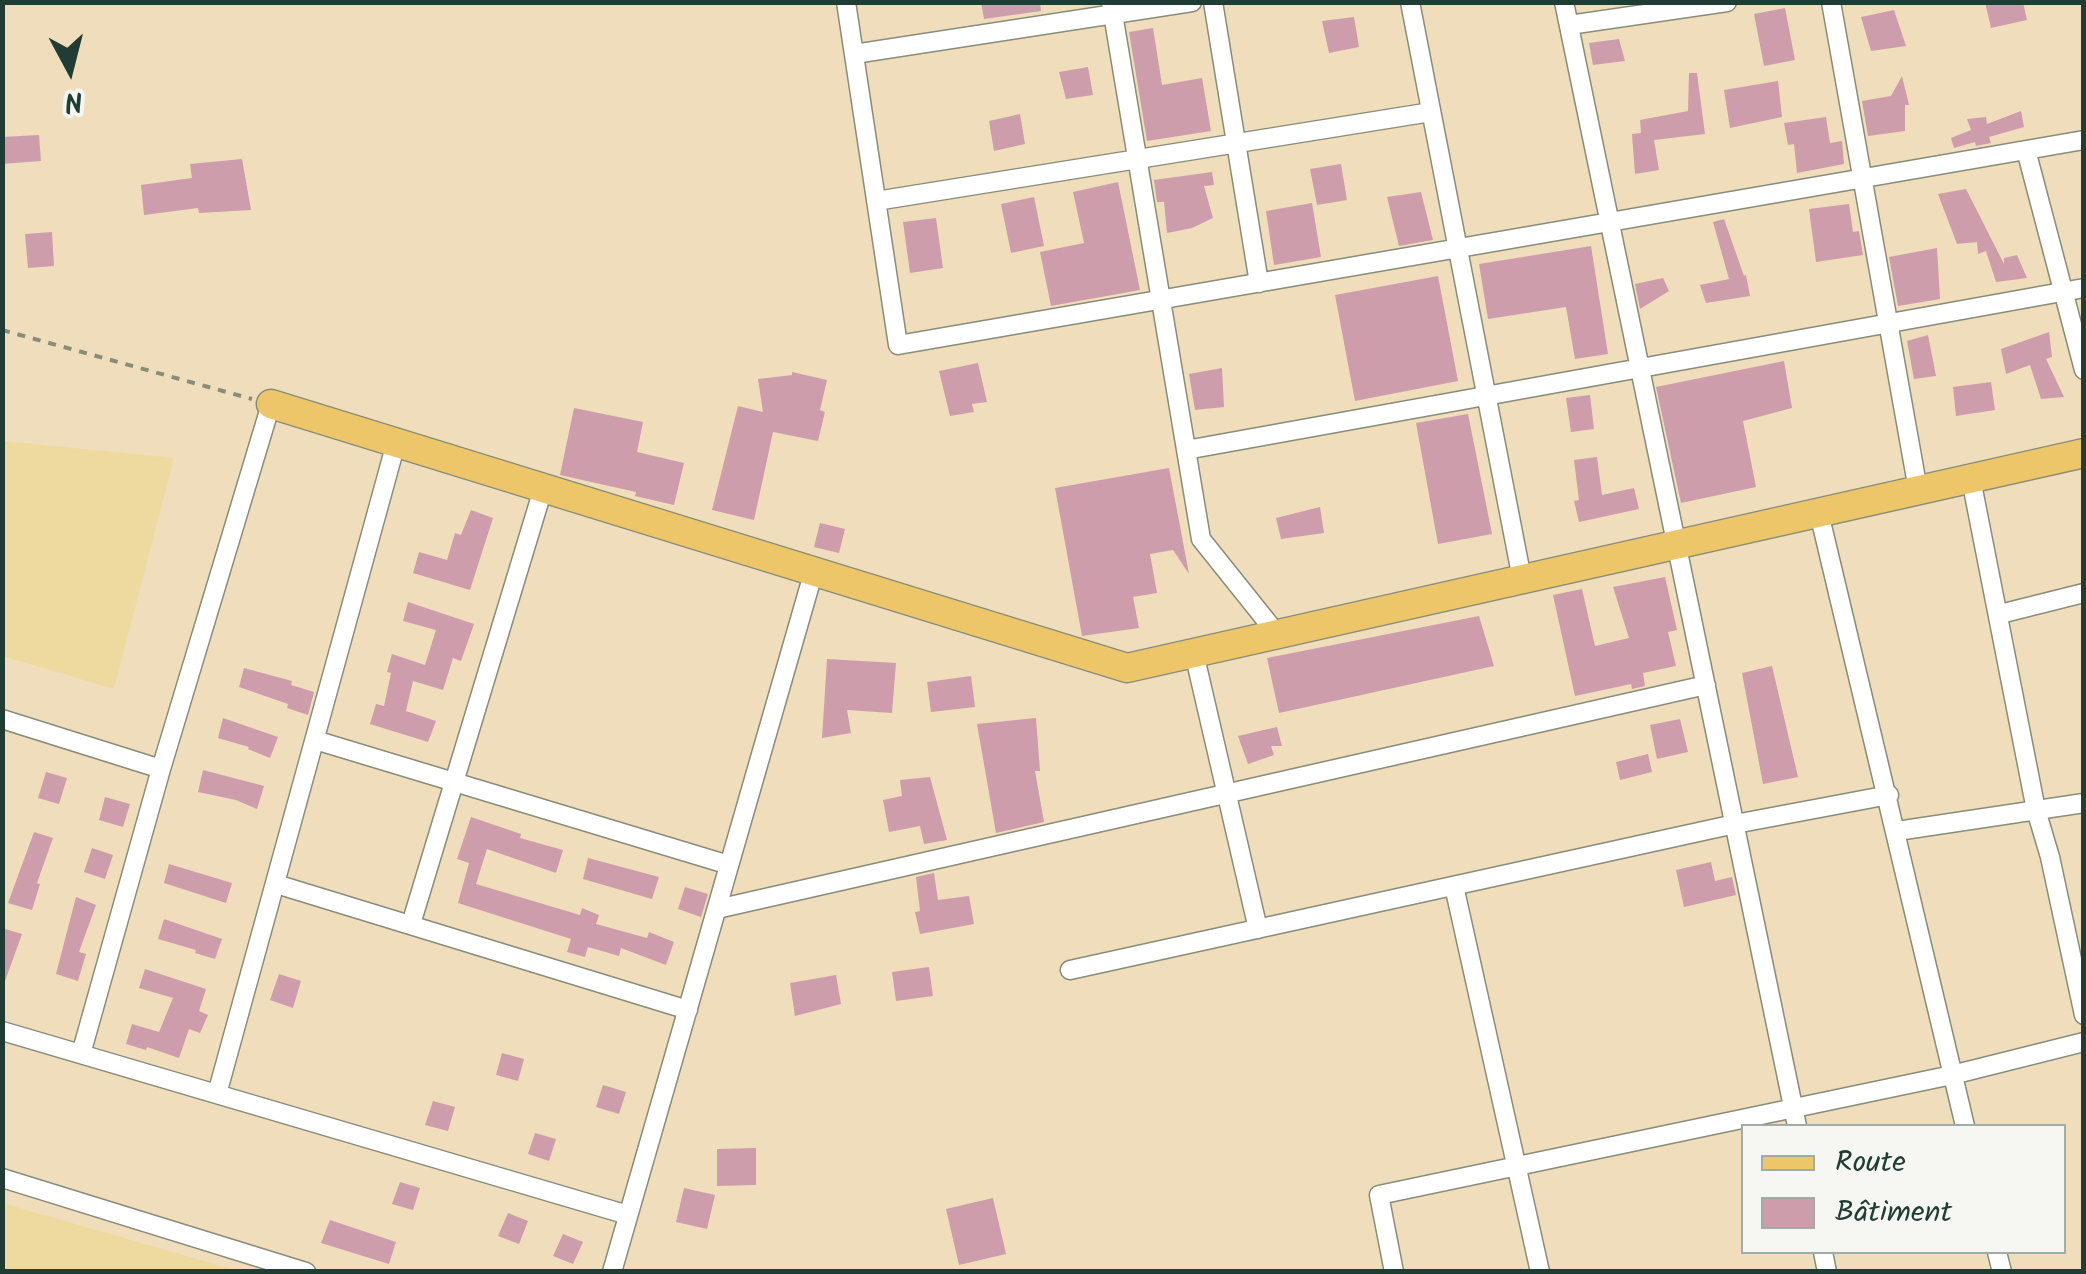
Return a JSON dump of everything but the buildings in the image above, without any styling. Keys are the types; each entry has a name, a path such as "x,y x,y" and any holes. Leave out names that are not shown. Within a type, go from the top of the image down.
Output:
{"main road":[{"path":"271,404 1127,668 2084,453"}],"street":[{"path":"846,2 898,345 2084,140"},
{"path":"854,54 1112,8 1192,2"},
{"path":"1212,2 1259,283"},
{"path":"1410,2 1522,579"},
{"path":"1564,2 1795,1117"},
{"path":"1568,24 1727,2"},
{"path":"1831,2 1918,490"},
{"path":"1112,8 1201,539 1278,634"},
{"path":"876,201 1431,112"},
{"path":"2026,150 2084,370"},
{"path":"1186,450 2084,288"},
{"path":"81,1054 161,769 271,404"},
{"path":"217,1094 396,443"},
{"path":"1971,478 2036,810 2084,1015"},
{"path":"411,924 543,490"},
{"path":"1819,512 1964,1124"},
{"path":"612,1272 813,574"},
{"path":"2000,614 2084,593"},
{"path":"1194,653 1258,928"},
{"path":"717,909 1706,685"},
{"path":"2,719 161,769"},
{"path":"315,740 730,865"},
{"path":"1070,970 1734,824 1888,795"},
{"path":"1897,831 2084,803"},
{"path":"276,884 688,1010"},
{"path":"1454,886 1540,1272"},
{"path":"2,1031 628,1215"},
{"path":"1756,1124 2084,1042"},
{"path":"1394,1272 1379,1195 1741,1127"},
{"path":"2,1178 306,1272"}],"path":[{"path":"2,330 271,404"}],"sand":[{"path":"3,441 174,458 114,689 3,656"},
{"path":"6,1204 239,1271 3,1271"}]}
